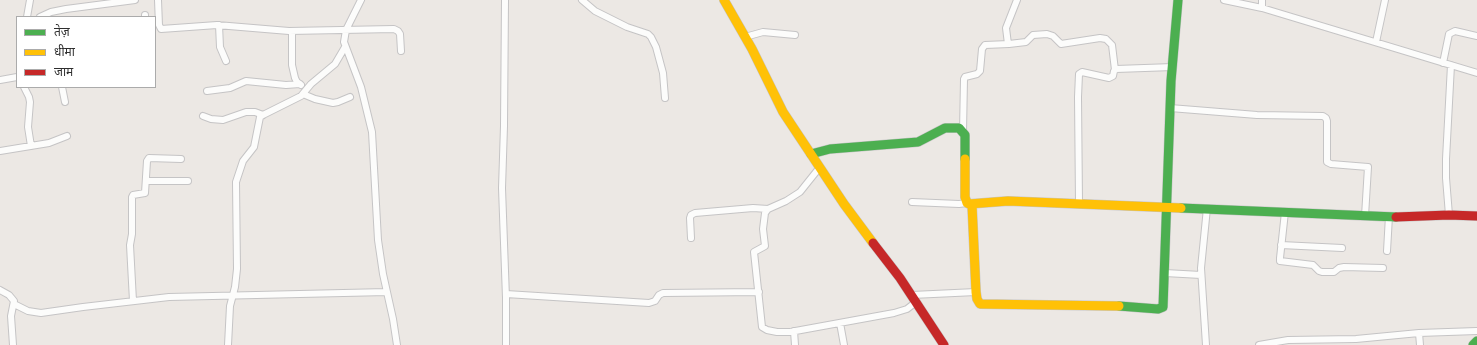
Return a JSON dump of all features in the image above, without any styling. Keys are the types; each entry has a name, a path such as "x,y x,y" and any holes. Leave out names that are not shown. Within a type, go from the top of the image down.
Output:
{"street":[{"path":"27,16 30,0"},
{"path":"42,16 51,12 66,9 135,0"},
{"path":"158,0 158,29 219,25 292,31 396,29 400,34 401,51"},
{"path":"361,0 346,30 344,38 345,47 361,87 372,132 378,240 397,345"},
{"path":"505,0 502,188 506,294 506,345"},
{"path":"582,0 595,11 651,37 656,47 663,72 665,98"},
{"path":"724,0 745,37 783,112 844,204 900,278 944,345"},
{"path":"1008,44 1006,28 1017,0"},
{"path":"1079,203 1079,74 1082,72 1109,78 1113,76 1115,70 1112,45 1106,38 1061,44 1053,36 1047,34 1033,35 1026,42 987,44 982,49 980,71 977,74 964,78 963,132 965,135 965,197 969,204 978,302 983,305 1115,306 1161,308 1164,305 1170,108 1178,0"},
{"path":"1224,0 1262,8 1477,73"},
{"path":"1262,0 1262,8"},
{"path":"1376,42 1385,0"},
{"path":"219,25 220,47 226,61"},
{"path":"292,31 292,65 295,78 300,84"},
{"path":"1443,63 1449,34 1455,31 1477,36"},
{"path":"745,37 763,32 795,35"},
{"path":"228,345 229,316 237,268 236,182 243,161 254,147 259,121 262,115 303,94 308,87 334,64 345,47"},
{"path":"1450,215 1446,178 1446,159 1451,65"},
{"path":"1115,70 1173,67"},
{"path":"0,80 16,77"},
{"path":"207,90 230,88 246,81 286,85 300,84 308,87"},
{"path":"24,88 30,102 28,127 31,146"},
{"path":"62,88 65,102"},
{"path":"303,94 315,99 333,103 350,97"},
{"path":"1170,108 1257,115 1323,116 1327,121 1327,162 1331,164 1368,167 1365,216"},
{"path":"203,116 211,119 223,120 246,112 255,112 262,115"},
{"path":"811,154 830,149 918,142 945,128 959,128 963,132"},
{"path":"0,151 49,143 67,136"},
{"path":"133,301 130,245 132,234 132,197 134,195 144,194 147,161 149,158 181,159"},
{"path":"691,238 690,218 694,213 753,208 768,209 786,201 800,192 820,167"},
{"path":"146,182 188,181"},
{"path":"912,202 969,204 1008,201 1166,206 1365,216 1477,216"},
{"path":"1206,345 1201,275 1207,208"},
{"path":"768,209 765,213 764,221 765,246 754,252 762,327 768,330 777,332 794,331 840,323 894,313 906,309 914,298 976,292"},
{"path":"1285,212 1280,261 1313,265 1322,272 1334,272 1339,268 1344,267 1383,268"},
{"path":"1387,251 1389,216"},
{"path":"1281,245 1342,248"},
{"path":"1165,273 1201,275"},
{"path":"0,290 12,298 14,304 11,316 13,345"},
{"path":"14,304 28,311 41,314 169,297 387,292"},
{"path":"506,294 649,303 655,301 663,293 759,292"},
{"path":"840,323 844,345"},
{"path":"794,331 795,345"},
{"path":"1259,345 1374,338 1419,333 1477,331"},
{"path":"1419,333 1420,345"},
{"path":"1473,345 1477,341"}],"traffic: fast":[{"path":"1119,306 1158,309 1163,307 1171,81 1178,0"},
{"path":"811,154 830,149 918,142 945,128 959,128 965,135 965,159"},
{"path":"1181,208 1396,217"},
{"path":"1473,345 1477,341"}],"traffic: slow":[{"path":"724,0 752,49 783,112 844,204 873,243"},
{"path":"965,159 965,197 967,203 969,204 1008,201 1181,208"},
{"path":"972,205 976,292 977,299 980,304 1119,306"}],"traffic: jam":[{"path":"1396,217 1449,215 1477,216"},
{"path":"873,243 900,278 944,345"}]}
